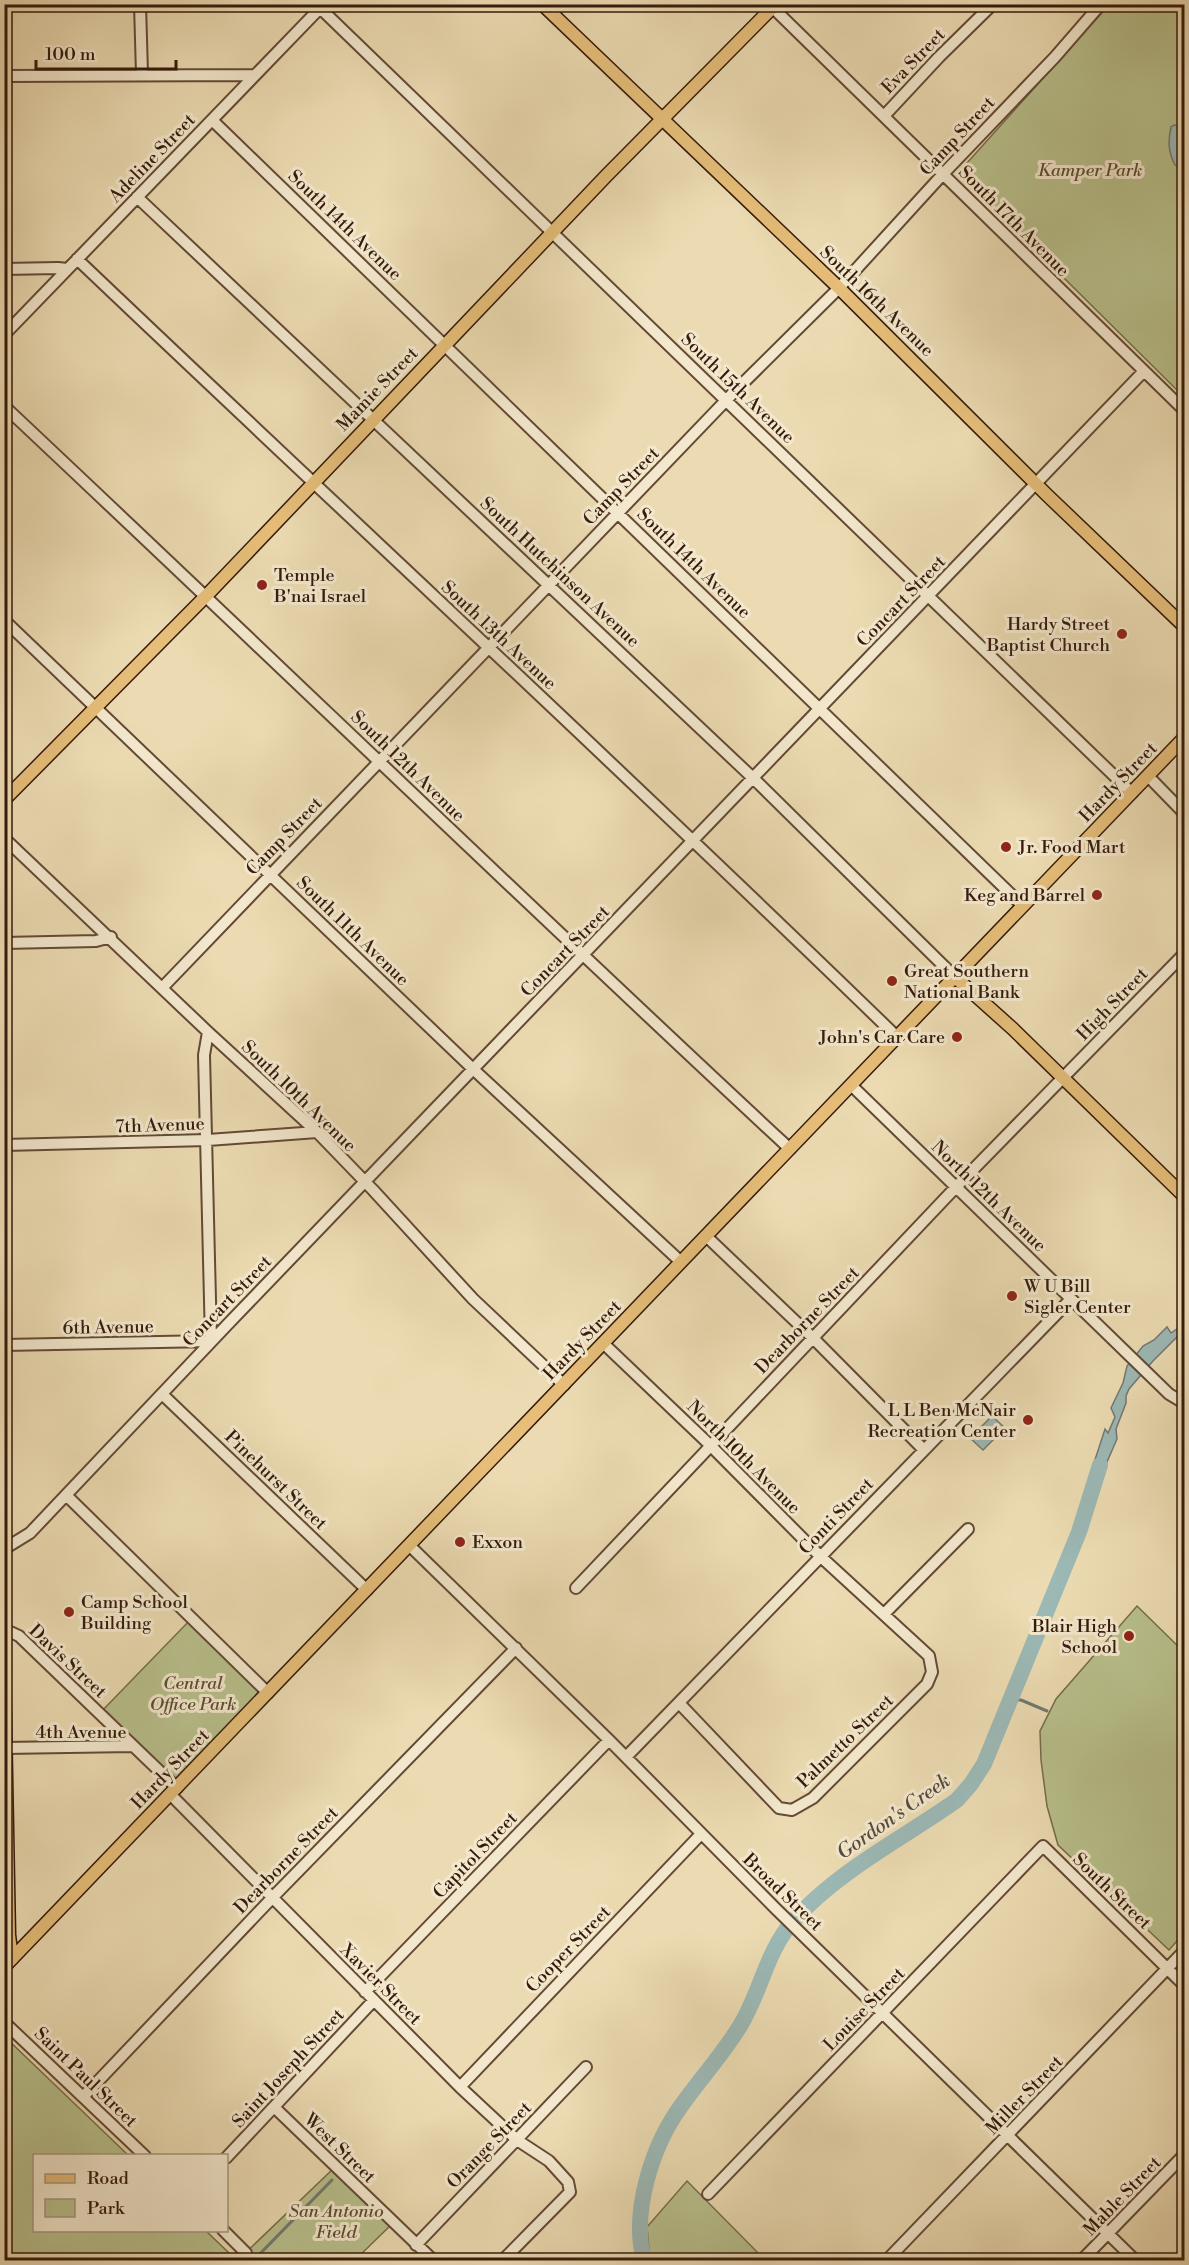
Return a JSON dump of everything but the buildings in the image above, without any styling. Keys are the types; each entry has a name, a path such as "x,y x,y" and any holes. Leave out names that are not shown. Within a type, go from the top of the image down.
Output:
{"main road":[{"name":"South 16th Avenue","path":"542,4 839,288 1185,627"},
{"name":"Mamie Street","path":"4,800 206,596 372,419 773,6"},
{"name":"Hardy Street","path":"7,1962 1185,738"},
{"path":"955,977 1064,1078 1185,1196"},
{"path":"4,1670 9,1935 7,1962"}],"street":[{"path":"140,4 142,74"},
{"name":"Eva Street","path":"884,116 993,4"},
{"name":"Camp Street","path":"162,988 618,512 839,288 943,174 1055,57 1101,4"},
{"name":"Adeline Street","path":"4,334 322,6"},
{"name":"South 15th Avenue","path":"322,6 1132,793"},
{"name":"South 17th Avenue","path":"773,6 1185,410"},
{"path":"4,76 255,75"},
{"name":"South 14th Avenue","path":"212,120 1023,906"},
{"name":"South Hutchinson Avenue","path":"137,197 754,779 955,977"},
{"name":"South 13th Avenue","path":"77,259 312,483 489,647 897,1037"},
{"path":"4,269 67,269"},
{"name":"Concart Street","path":"4,1550 30,1533 211,1341 583,957 1144,371"},
{"name":"South 12th Avenue","path":"4,406 380,761 583,957 790,1149"},
{"name":"South 11th Avenue","path":"4,620 473,1069 681,1262"},
{"path":"1148,776 1185,813"},
{"name":"South 10th Avenue","path":"4,838 317,1132 473,1299 564,1385"},
{"path":"4,943 96,940 111,937"},
{"name":"High Street","path":"1064,1078 1185,954"},
{"path":"208,1032 204,1054 208,1140 211,1341"},
{"name":"Dearborne Street","path":"576,1588 955,1188 1064,1078"},
{"name":"North 12th Avenue","path":"851,1086 1169,1394 1185,1403"},
{"name":"7th Avenue","path":"4,1145 208,1140 317,1132"},
{"path":"706,1236 813,1338 924,1450"},
{"name":"Conti Street","path":"626,1757 1071,1299"},
{"name":"6th Avenue","path":"4,1345 211,1341"},
{"name":"North 10th Avenue","path":"603,1343 710,1445 820,1556 929,1656 932,1672"},
{"name":"Pinehurst Street","path":"162,1394 367,1590"},
{"path":"66,1495 268,1693"},
{"path":"884,1614 968,1528"},
{"name":"Broad Street","path":"410,1545 609,1740 776,1909 1135,2260"},
{"name":"Davis Street","path":"4,1629 19,1636 132,1746"},
{"name":"Dearborne Street","path":"83,2097 272,1898 516,1648"},
{"name":"Palmetto Street","path":"679,1703 779,1808 792,1810 813,1798 927,1684 932,1672"},
{"name":"Capitol Street","path":"365,1992 609,1740"},
{"name":"4th Avenue","path":"6,1748 132,1746 174,1791"},
{"name":"Xavier Street","path":"174,1791 272,1898 460,2087 517,2140 549,2161 568,2182 570,2192 503,2260"},
{"name":"Cooper Street","path":"460,2087 701,1834"},
{"name":"South Street","path":"1043,1846 1185,1985"},
{"name":"Louise Street","path":"708,2194 1043,1846"},
{"name":"Miller Street","path":"887,2260 1185,1951"},
{"name":"Saint Joseph Street","path":"228,2156 374,2000"},
{"name":"Saint Paul Street","path":"4,2022 143,2154"},
{"name":"Orange Street","path":"416,2245 586,2067"},
{"name":"West Street","path":"275,2108 433,2260"},
{"name":"Mable Street","path":"1082,2260 1185,2156"},
{"path":"224,2232 242,2257"}],"green space":[{"name":"Kamper Park","path":"1109,5 1184,5 1184,397 958,173"},
{"name":"Blair High School","path":"1137,1606 1184,1652 1184,1933 1169,1950 1058,1845 1047,1806 1041,1760 1040,1731 1056,1699"},
{"name":"Central Office Park","path":"192,1618 268,1693 177,1788 99,1714"},
{"path":"4,2036 127,2154 33,2154 33,2232 207,2232 229,2253 226,2260 5,2260"},
{"name":"San Antonio Field","path":"335,2167 393,2223 355,2260 238,2260"},
{"path":"687,2181 765,2260 650,2260 647,2227"}],"water":[{"path":"1174,125 1184,127 1184,169 1175,165 1170,151 1170,132"},
{"path":"1184,1324 1184,1330 1129,1389 1116,1429 1117,1439 1100,1478 1094,1485 1089,1478 1105,1429 1108,1433 1115,1417 1111,1408 1123,1383 1127,1366 1143,1346 1154,1340 1167,1327 1171,1333"},
{"path":"992,1416 1005,1428 983,1450 970,1438"}],"waterway":[{"name":"Gordon's Creek","path":"644,2260 640,2221 642,2201 661,2140 681,2106 740,2026 784,1933 793,1921 830,1886 957,1800 984,1764 1079,1532 1100,1465"},
{"path":"1011,1700 1021,1700 1047,1711"},
{"path":"254,2260 332,2180"}],"place":[{"name":"Temple B'nai Israel","path":"262,585"},
{"name":"Hardy Street Baptist Church","path":"1122,634"},
{"name":"Jr. Food Mart","path":"1006,847"},
{"name":"Keg and Barrel","path":"1097,895"},
{"name":"Great Southern National Bank","path":"892,981"},
{"name":"John's Car Care","path":"957,1037"},
{"name":"W U Bill Sigler Center","path":"1012,1296"},
{"name":"L L Ben McNair Recreation Center","path":"1028,1420"},
{"name":"Exxon","path":"460,1542"},
{"name":"Camp School Building","path":"69,1612"},
{"name":"Blair High School","path":"1129,1636"}]}
